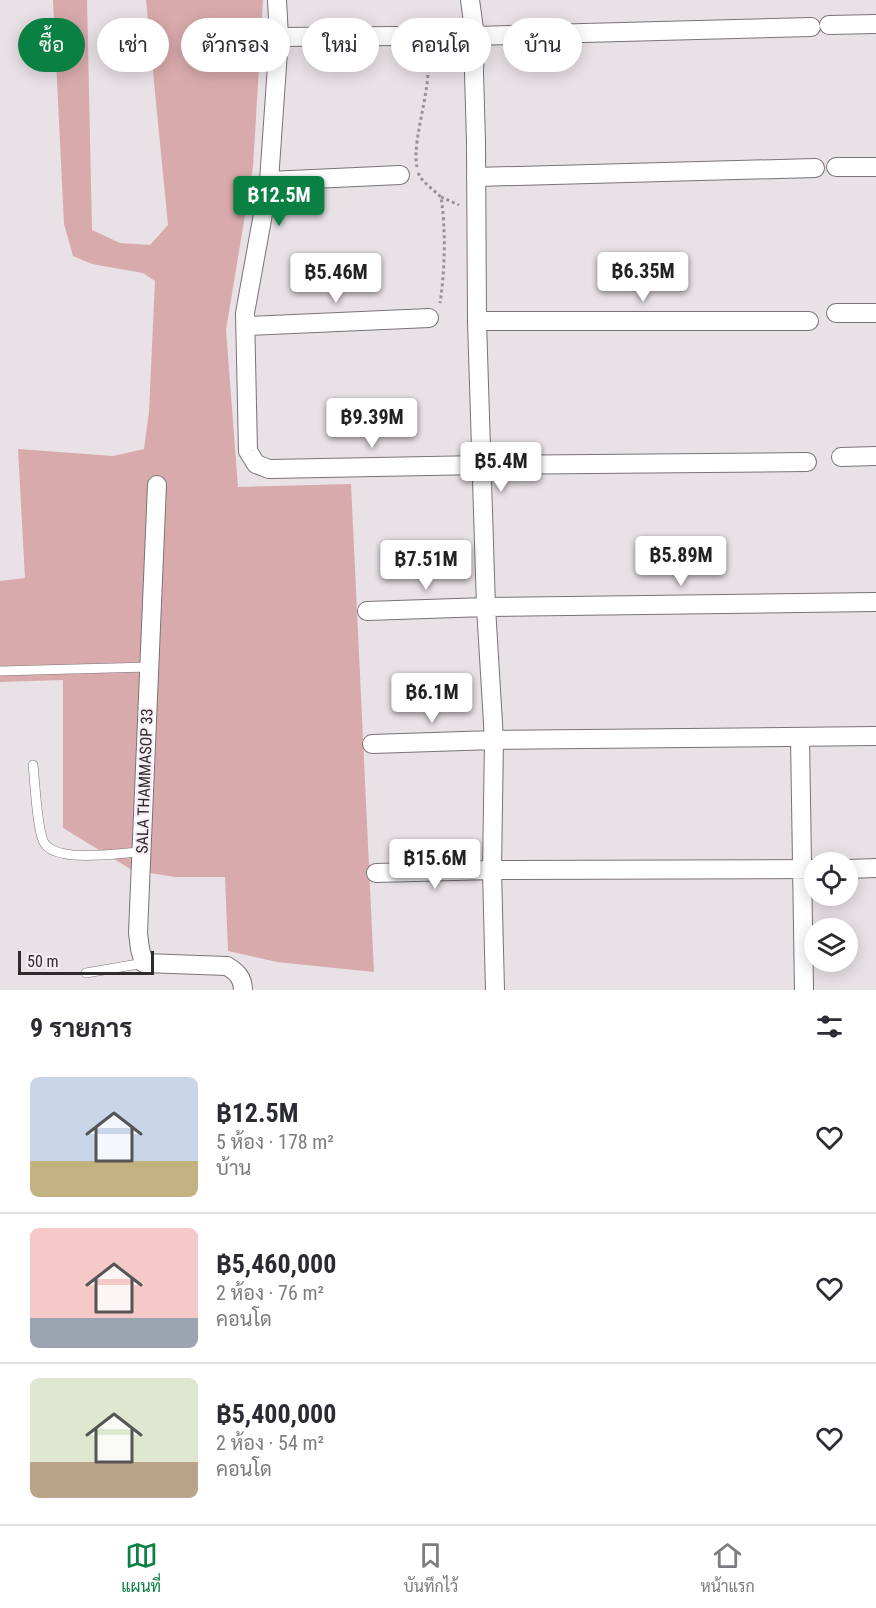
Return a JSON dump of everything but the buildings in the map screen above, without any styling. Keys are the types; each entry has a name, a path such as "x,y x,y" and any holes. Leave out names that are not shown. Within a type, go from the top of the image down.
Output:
{"street":[{"path":"277,0 278,18"},
{"path":"470,0 472,18"},
{"path":"491,36 876,24"},
{"path":"290,37 391,36"},
{"path":"277,72 269,181 245,313 248,451 256,464 269,470 482,465 807,462"},
{"path":"474,72 477,321 486,607 494,740 492,870 495,990"},
{"path":"836,167 876,167"},
{"path":"476,177 814,168"},
{"path":"269,181 400,175"},
{"path":"836,313 876,313"},
{"path":"246,326 429,318"},
{"path":"477,321 809,321"},
{"path":"841,457 876,456"},
{"name":"SALA THAMMASOP 33","path":"144,963 138,933 157,485"},
{"path":"367,611 486,607 876,602"},
{"path":"372,744 494,740 876,736"},
{"path":"800,737 807,852"},
{"path":"858,869 876,868"},
{"path":"376,873 492,870 804,869"},
{"path":"804,990 807,906"},
{"path":"144,963 227,966 238,973 243,983 243,990"}],"lane":[{"path":"0,670 148,667"},
{"path":"33,765 40,830 45,844 57,853 72,856 141,852"},
{"path":"86,973 144,963"}],"path":[{"path":"427,72 416,162 423,181 441,197 444,216 440,303 436,312 429,318"}],"shaded area":[{"path":"53,0 87,0 92,230 120,243 150,245 168,225 153,72 169,72 169,18 148,18 146,0 263,0 262,18 181,18 181,72 259,72 253,167 226,330 238,487 351,484 374,972 277,962 228,951 225,877 175,877 132,870 63,828 63,680 0,682 0,581 25,578 18,449 113,456 144,449 149,412 155,281 143,273 92,264 73,256 64,224 57,72 85,72 85,18 54,18"}]}
